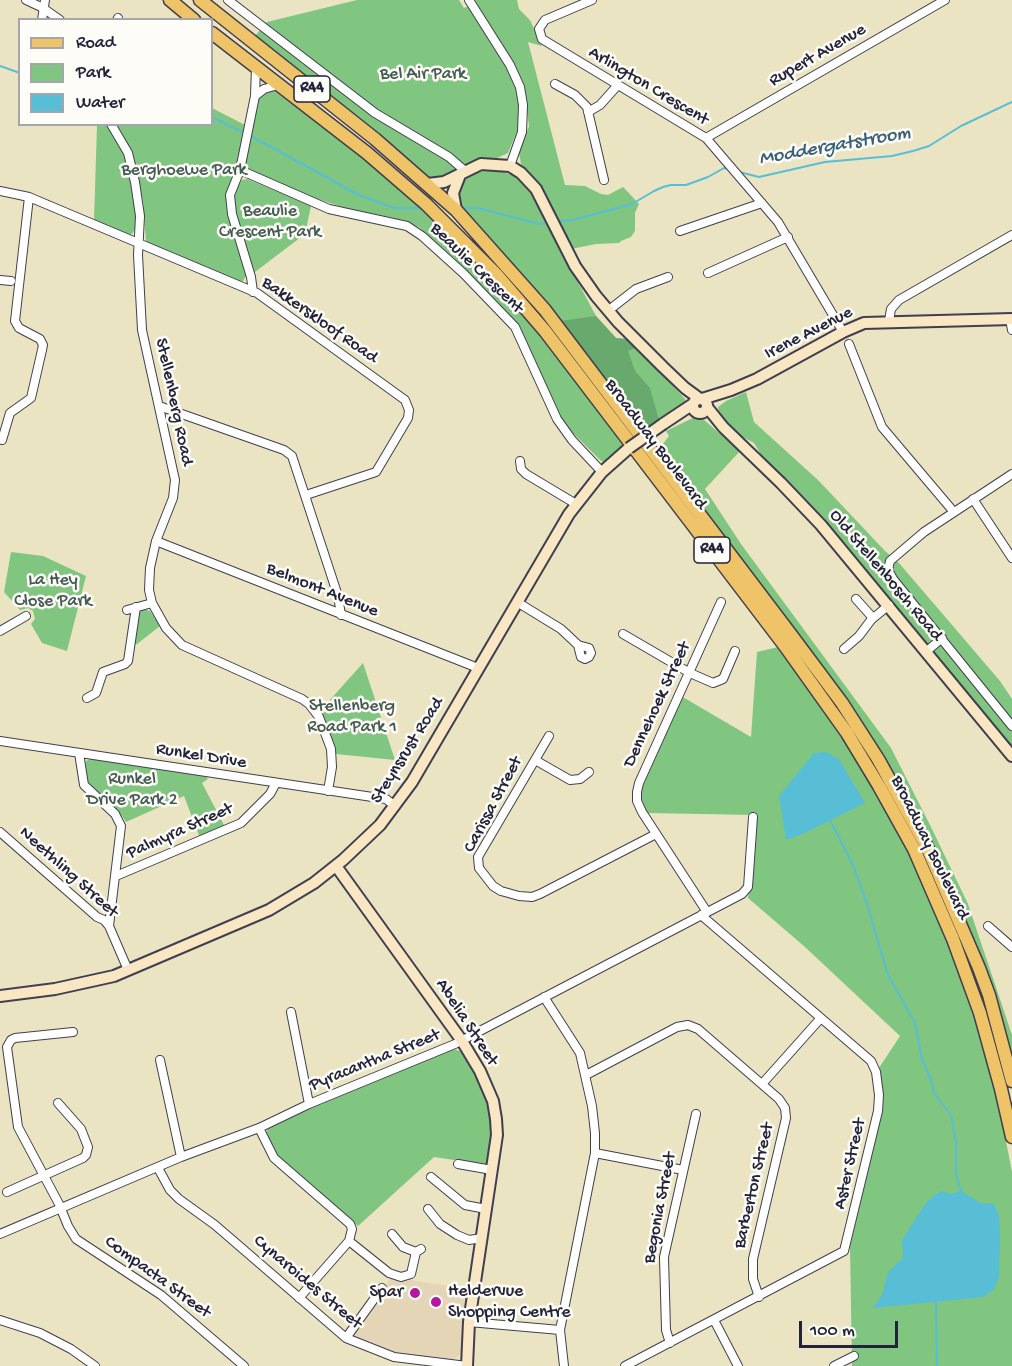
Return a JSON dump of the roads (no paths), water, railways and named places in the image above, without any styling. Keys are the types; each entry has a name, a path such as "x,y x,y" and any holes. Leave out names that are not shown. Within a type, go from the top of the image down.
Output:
{"main road":[{"path":"170,0 192,18"},
{"name":"Broadway Boulevard","path":"200,0 375,139 456,210 530,292 792,636 866,740 927,847 989,995 1012,1081"},
{"name":"Broadway Boulevard","path":"213,34 367,153 426,204 462,238 527,309 764,618 837,718 905,833 953,939 980,1013 1012,1137"}],"street":[{"path":"26,0 44,4 58,18"},
{"path":"228,0 375,113 449,157 462,173"},
{"name":"Arlington Crescent","path":"592,0 547,18 541,24 539,32 543,41 706,138 788,237 843,332"},
{"name":"Rupert Avenue","path":"706,138 945,0"},
{"path":"428,184 444,182 481,164 510,166 522,132 523,105 520,87 510,65 471,2"},
{"path":"253,292 230,205 232,188 240,170 255,96 256,67"},
{"path":"555,84 580,100 588,112 590,129 604,180"},
{"path":"255,96 264,89 278,85"},
{"path":"588,112 600,105 617,86"},
{"name":"Stellenberg Road","path":"112,126 132,165 140,216 138,255 142,330 175,480 172,498 156,541 149,580 152,603 166,628 182,645 309,704 319,717 331,749 332,767 328,790"},
{"name":"Old Stellenbosch Road","path":"510,166 531,182 574,266 609,310 821,525 1012,756"},
{"name":"Beaulie Crescent","path":"240,170 329,209 414,229 463,273 514,327 557,419 572,440 606,468"},
{"path":"456,210 453,193 462,173"},
{"name":"Bakkerskloof Road","path":"0,191 29,197 253,292 405,400 408,404 408,418 376,472 306,495"},
{"path":"2,440 10,413 31,398 43,345 40,339 19,328 15,321 29,197"},
{"path":"680,231 762,203"},
{"path":"889,321 891,309 898,300 1012,235"},
{"path":"708,273 788,237"},
{"path":"609,310 636,289 668,277"},
{"path":"0,280 11,281"},
{"name":"Irene Avenue","path":"702,406 723,393 787,364 843,332 864,323 889,321 1011,323"},
{"path":"849,344 882,427 953,512"},
{"name":"Old Stellenbosch Road","path":"663,367 702,406"},
{"path":"675,377 696,392 723,393"},
{"path":"702,406 715,404 723,393"},
{"path":"159,406 284,450 292,456 338,596 341,615"},
{"name":"Steynsrust Road","path":"0,996 82,984 114,976 269,910 300,893 336,866 395,806 412,782 576,504 606,468 628,448 668,421 702,406"},
{"path":"520,461 521,469 526,474 576,504"},
{"path":"1012,474 924,532 890,561 888,570 1012,726"},
{"path":"973,499 1012,558"},
{"name":"Belmont Avenue","path":"156,541 478,669"},
{"path":"856,599 873,618"},
{"path":"517,602 561,629 578,645"},
{"name":"Dennehoek Street","path":"704,914 639,807 637,787 721,602"},
{"path":"127,610 152,603"},
{"path":"844,649 859,636 873,618 889,605"},
{"path":"87,698 96,693 103,672 128,661 136,607"},
{"path":"0,631 26,616"},
{"path":"623,634 690,673 713,683 723,679 735,651"},
{"path":"927,651 942,639"},
{"name":"Carissa Street","path":"549,736 478,857 481,872 493,886 501,891 525,897 540,894 656,834"},
{"name":"Runkel Drive","path":"0,741 386,799 395,806"},
{"path":"79,753 84,785 115,814 121,826 109,926"},
{"path":"535,760 570,780 580,779 589,772"},
{"name":"Palmyra Street","path":"116,876 241,823 270,794 276,783"},
{"name":"Pyracantha Street","path":"0,1234 181,1157 259,1128 309,1104 462,1041 704,914 747,890 753,817"},
{"name":"Neethling Street","path":"0,832 109,926 128,970"},
{"name":"Abelia Street","path":"336,866 462,1041 480,1071 493,1101 497,1135 469,1322 467,1366"},
{"name":"Aster Street","path":"625,1366 844,1251 877,1117 879,1095 874,1065 704,914"},
{"path":"988,926 1012,947"},
{"path":"544,997 578,1048 594,1118 595,1153 560,1330 564,1366"},
{"path":"291,1012 309,1104"},
{"path":"762,1083 820,1019"},
{"name":"Barberton Street","path":"585,1075 684,1025 698,1029 779,1099 786,1113 753,1259 753,1279 759,1297"},
{"name":"Compacta Street","path":"73,1032 15,1038 7,1047 18,1127 68,1226 76,1239 161,1295 244,1366"},
{"path":"160,1060 181,1157"},
{"path":"7,1192 83,1158 88,1150 81,1129 58,1103"},
{"name":"Begonia Street","path":"670,1343 666,1330 663,1264 696,1114"},
{"path":"259,1128 270,1152 279,1163 350,1224 353,1231 350,1240 299,1298"},
{"path":"595,1153 683,1170"},
{"path":"458,1164 492,1170"},
{"path":"472,1175 476,1167"},
{"name":"Cynaroides Street","path":"158,1168 174,1195 215,1225 346,1338 394,1357 467,1366"},
{"path":"431,1177 465,1205 486,1209"},
{"path":"428,1209 440,1224 457,1235 469,1240 482,1238"},
{"path":"350,1240 389,1273 401,1277 409,1276 413,1272 419,1250 404,1247 392,1234"},
{"path":"346,1338 382,1288"},
{"path":"0,1320 40,1333 71,1349 95,1366"},
{"path":"714,1320 738,1366"},
{"path":"469,1322 560,1330"},
{"path":"834,1366 854,1356"}],"water":[{"path":"826,752 839,759 865,803 786,840 779,796 814,753"},
{"path":"942,1191 950,1194 961,1191 981,1203 994,1204 999,1216 1000,1236 999,1277 994,1289 984,1297 873,1308 882,1295 888,1272 903,1258 902,1240 923,1207 933,1196"}],"waterway":[{"name":"Moddergatstroom","path":"0,66 18,72"},
{"name":"Moddergatstroom","path":"739,172 759,177 825,162 892,156 913,151 929,146 961,126 1012,102"},
{"name":"Moddergatstroom","path":"213,118 242,132"},
{"name":"Moddergatstroom","path":"251,136 359,195 394,208 424,208"},
{"name":"Moddergatstroom","path":"555,222 573,220 632,204 663,187 686,185 724,168 731,170"},
{"name":"Moddergatstroom","path":"460,208 478,208 539,224 548,223"},
{"path":"830,820 853,865 888,975 915,1023 922,1059 934,1093 951,1115 956,1141 956,1175 961,1191"},
{"path":"936,1302 937,1366"}],"place":[{"name":"Spar","path":"415,1293"},
{"name":"Heldervue Shopping Centre","path":"436,1302"}],"park label":[{"name":"Bel Air Park","path":"423,75"},
{"name":"Berghoewe Park","path":"184,171"},
{"name":"Beaulie Crescent Park","path":"270,222"},
{"name":"La Hey Close Park","path":"53,591"},
{"name":"Stellenberg Road Park 1","path":"352,717"},
{"name":"Runkel Drive Park 2","path":"132,790"}]}
